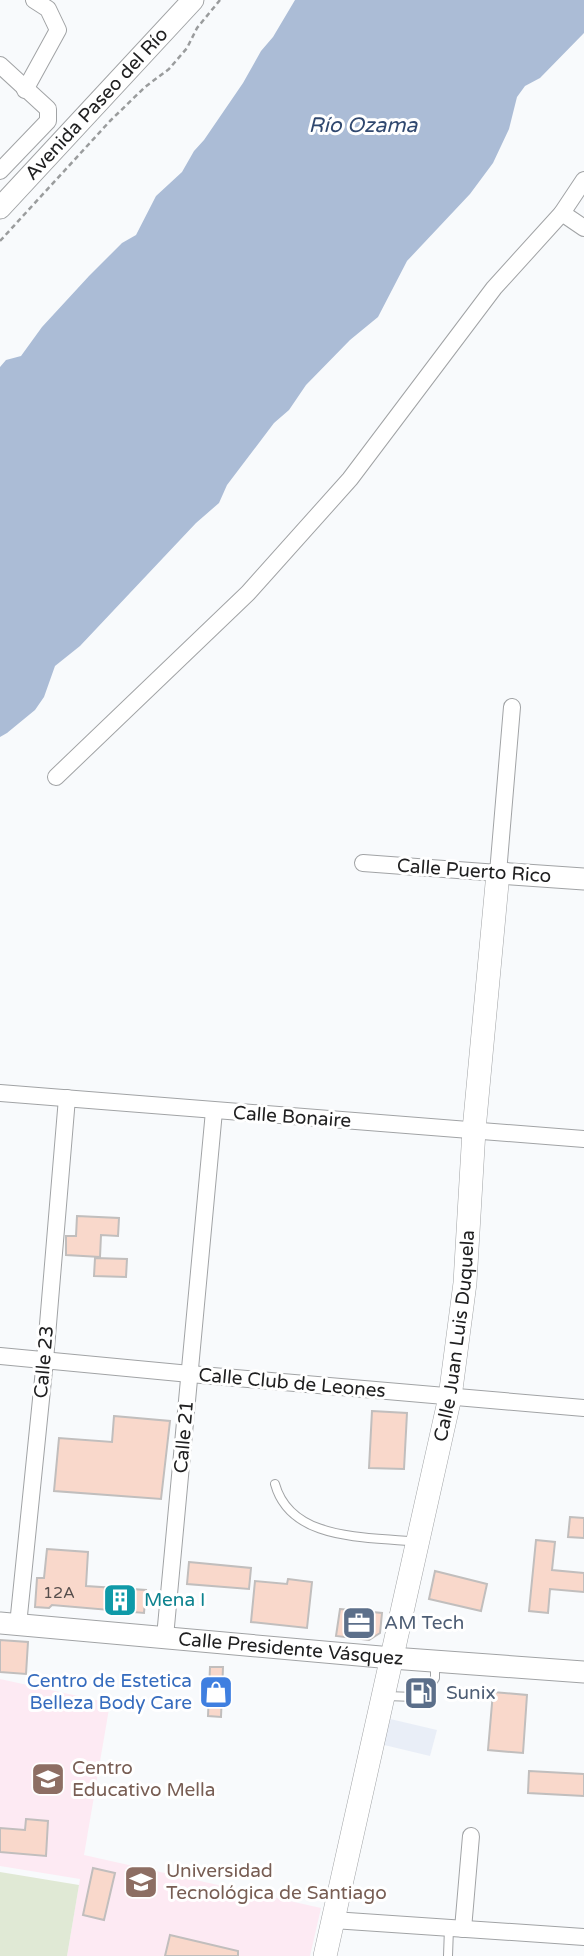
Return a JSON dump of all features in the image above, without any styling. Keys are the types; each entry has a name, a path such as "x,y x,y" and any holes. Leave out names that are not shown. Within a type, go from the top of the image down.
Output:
{"main road":[{"name":"Calle Juan Luis Duquela","path":"325,1956 450,1397 464,1283 474,1130 498,873"}],"street":[{"path":"25,90 58,35 58,26 50,5 34,0"},
{"name":"Avenida Paseo del Río","path":"0,208 193,0"},
{"path":"0,65 48,109 49,116 48,121 0,171"},
{"path":"56,777 248,593 350,480 494,288 562,214 584,180"},
{"path":"562,214 584,228"},
{"name":"Calle Juan Luis Duquela","path":"498,873 512,707"},
{"name":"Calle Puerto Rico","path":"363,863 584,879"},
{"name":"Calle Bonaire","path":"0,1093 584,1139"},
{"name":"Calle 23","path":"9,1624 45,1360 67,1098"},
{"name":"Calle 21","path":"165,1637 214,1111"},
{"name":"Calle Club de Leones","path":"0,1356 584,1408"},
{"name":"Calle Presidente Vásquez","path":"9,1624 584,1672"},
{"path":"456,1928 471,1836"},
{"path":"333,1920 584,1937"}],"lane":[{"path":"275,1484 279,1499 307,1525 329,1532 418,1542"},
{"path":"428,1689 435,1678 435,1661"},
{"path":"383,1695 415,1697"},
{"path":"448,1956 456,1928"}],"path":[{"path":"0,240 110,121 145,87 169,69 220,0"}],"shaded area":[{"path":"0,1679 110,1703 84,1855 321,1908 310,1956 67,1956 80,1879 0,1866"},
{"path":"386,1718 437,1730 430,1756 380,1744"}],"green space":[{"path":"0,1872 79,1885 67,1956 0,1956"}],"water":[{"name":"Río Ozama","path":"295,0 584,0 584,33 540,78 525,86 517,97 509,129 493,163 470,194 407,261 378,317 350,340 306,385 289,410 274,423 227,485 219,503 196,523 80,646 55,666 44,697 35,710 0,737 0,367 6,360 21,356 42,327 89,276 122,243 136,235 156,196 182,172 243,83"}],"building":[{"path":"77,1216 119,1218 118,1236 101,1235 100,1257 66,1255 66,1236 76,1236"},
{"path":"95,1258 127,1259 126,1277 94,1276"},
{"path":"372,1411 407,1413 404,1469 369,1468"},
{"path":"114,1416 170,1421 161,1499 54,1491 59,1438 112,1442"},
{"path":"570,1517 584,1518 584,1538 568,1537"},
{"path":"536,1540 555,1542 552,1570 584,1573 584,1592 550,1589 548,1613 529,1611"},
{"path":"47,1549 88,1552 86,1586 146,1590 144,1613 52,1605 49,1608 35,1607 37,1578 44,1578"},
{"path":"189,1562 251,1568 249,1589 187,1584"},
{"path":"435,1571 487,1584 481,1611 429,1599"},
{"path":"288,1579 312,1582 307,1628 251,1622 255,1581 287,1584"},
{"name":"AM Tech","path":"340,1609 382,1613 380,1633 369,1640 336,1636"},
{"path":"0,1640 28,1642 26,1674 0,1672"},
{"name":"Centro de Estetica Belleza Body Care","path":"210,1667 223,1667 221,1717 208,1716"},
{"path":"493,1692 527,1695 523,1753 488,1750"},
{"path":"529,1771 584,1774 584,1796 528,1793"},
{"name":"Centro Educativo Mella","path":"26,1819 48,1821 46,1856 0,1852 0,1828 25,1830"},
{"path":"93,1868 115,1873 104,1920 83,1915"},
{"path":"170,1935 238,1951 238,1956 165,1956"}],"place":[{"name":"Mena I","path":"120,1600"},
{"name":"AM Tech","path":"359,1623"},
{"name":"Centro de Estetica Belleza Body Care","path":"216,1692"},
{"name":"Sunix","path":"421,1693"},
{"name":"Centro Educativo Mella","path":"48,1779"},
{"name":"Universidad Tecnológica de Santiago","path":"141,1882"}]}
